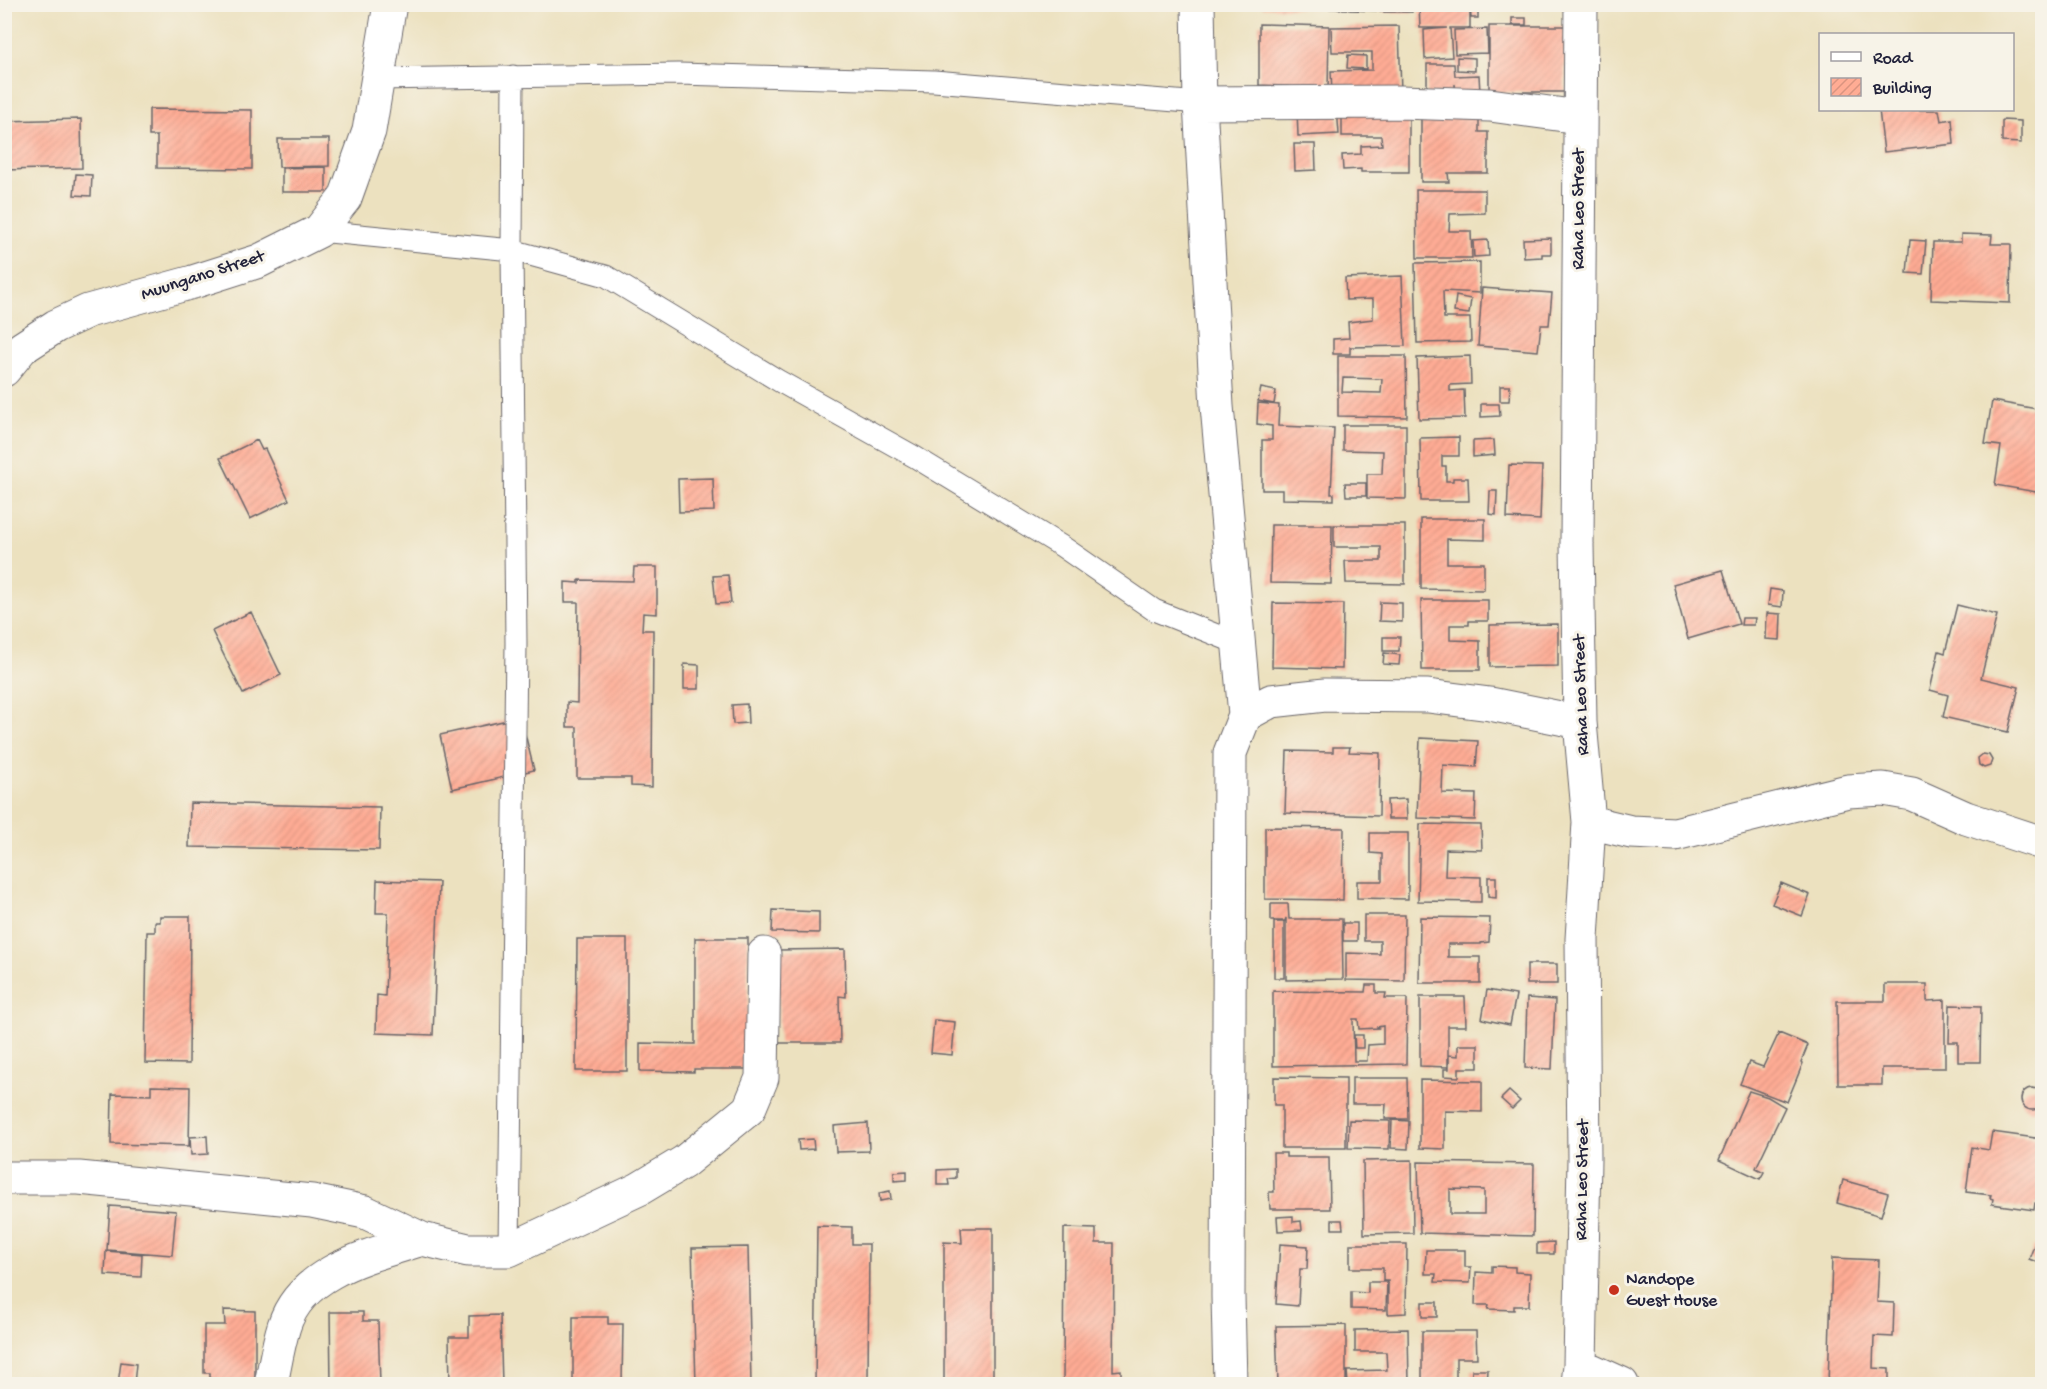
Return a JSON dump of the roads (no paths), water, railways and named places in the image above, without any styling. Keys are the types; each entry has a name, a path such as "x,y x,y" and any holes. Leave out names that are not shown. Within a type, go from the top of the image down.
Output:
{"street":[{"name":"Muungano Street","path":"5,369 22,348 56,326 88,311 259,261 319,231 345,198 369,130 390,4"},
{"path":"1198,4 1200,103 1217,406 1245,715 1230,753 1228,1260 1230,1384"},
{"name":"Raha Leo Street","path":"1579,1375 1584,1159 1582,939 1589,822 1580,722 1577,544 1581,4"},
{"path":"1200,103 1401,102 1490,105 1579,117"},
{"path":"1245,715 1271,701 1325,695 1428,696 1490,704 1580,722"},
{"path":"1589,822 1631,832 1675,834 1848,791 1883,789 1912,794 1966,818 2043,843"},
{"path":"4,1178 79,1178 312,1201 365,1212 422,1239 468,1250 509,1250 639,1189 684,1162 749,1109 762,1078 764,954"},
{"path":"271,1384 284,1324 295,1305 310,1287 339,1268 422,1239"},
{"path":"1579,1375 1622,1384"}],"lane":[{"path":"378,79 678,74 934,81 1200,103"},
{"path":"509,1250 516,655 512,250 513,76"},
{"path":"319,231 512,250 606,276 779,381 934,469 1063,548 1154,610 1239,644"}],"place":[{"name":"Nandope Guest House","path":"1614,1290"}]}
